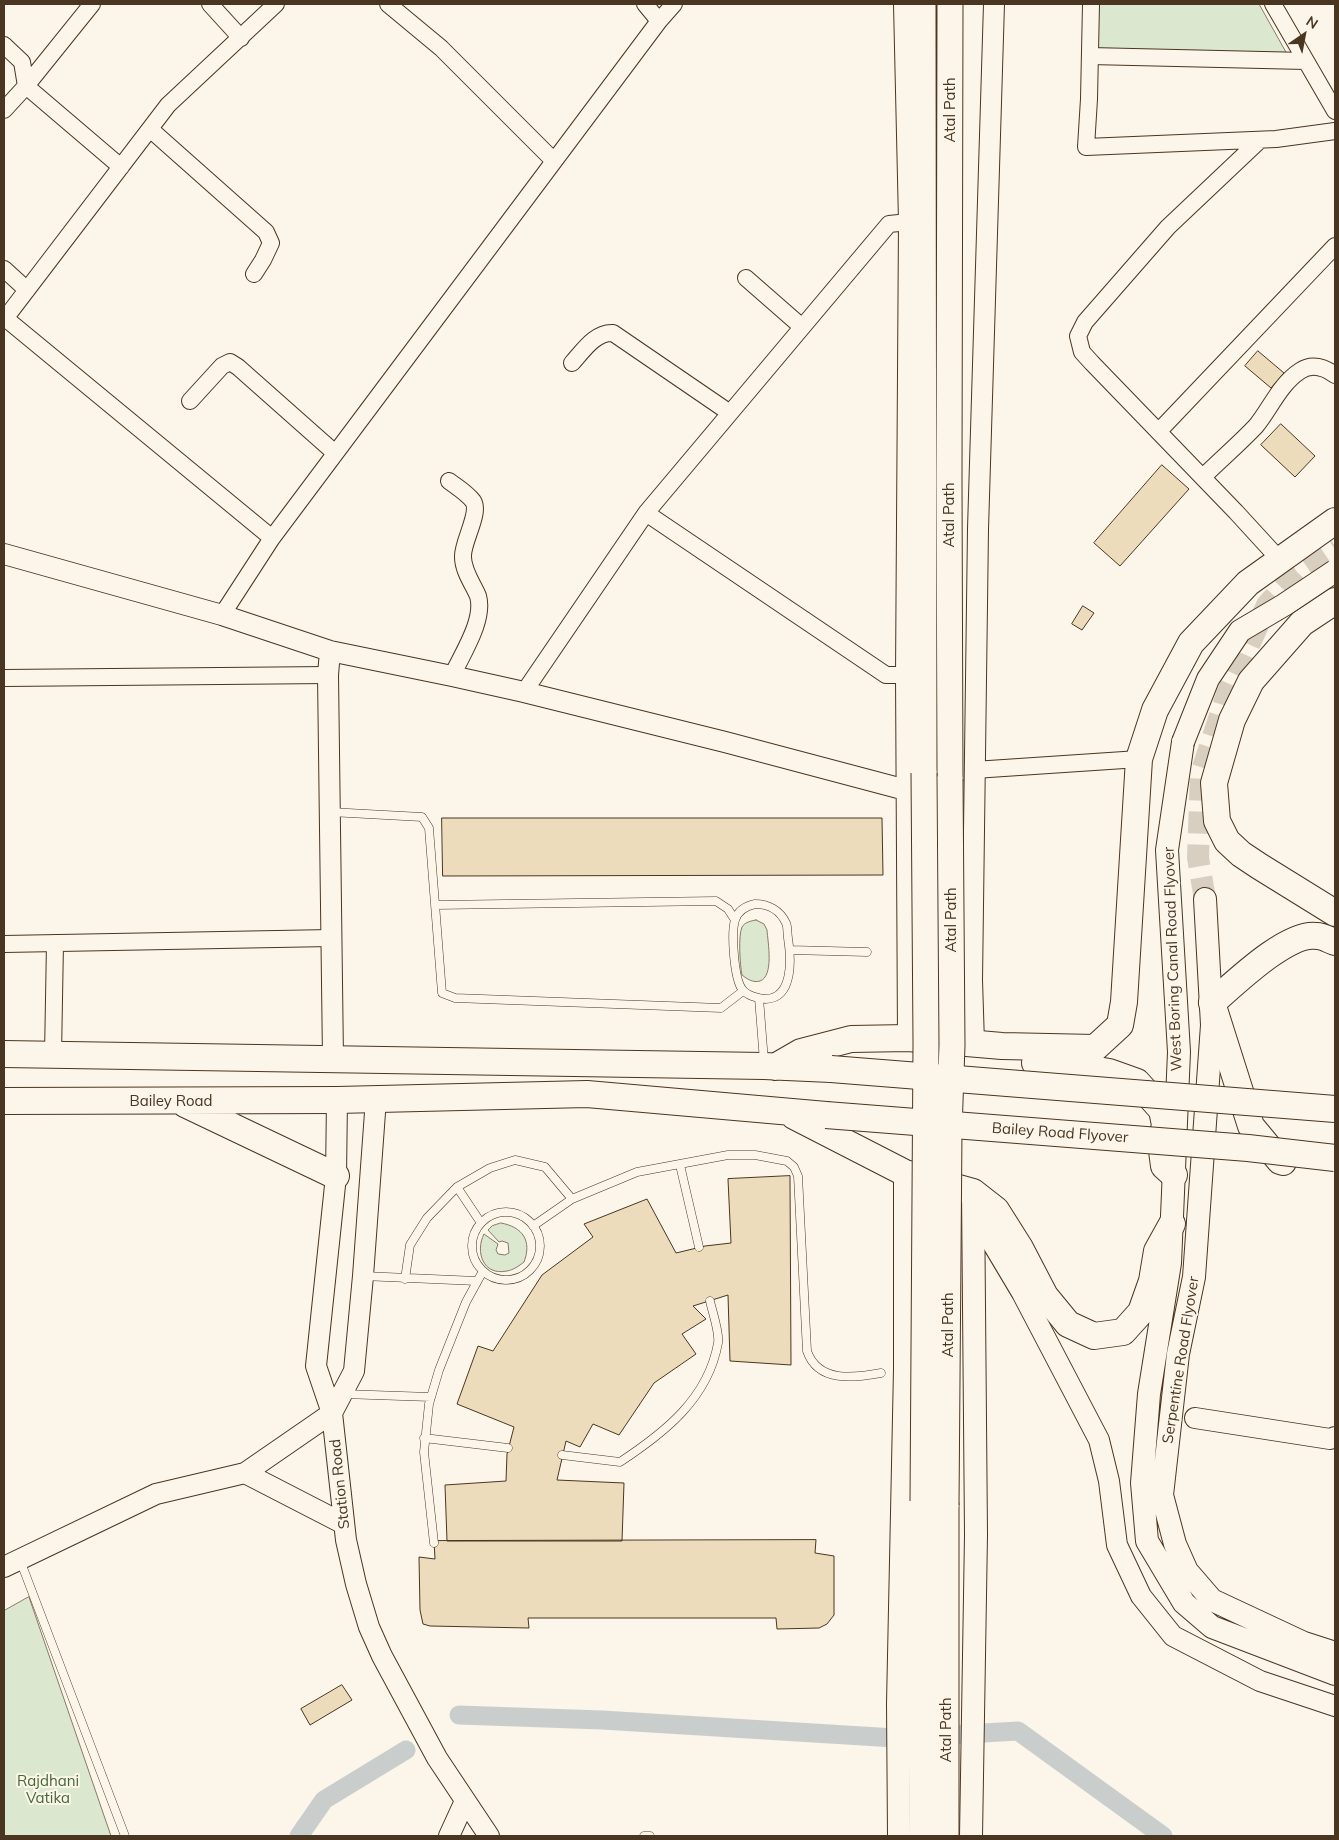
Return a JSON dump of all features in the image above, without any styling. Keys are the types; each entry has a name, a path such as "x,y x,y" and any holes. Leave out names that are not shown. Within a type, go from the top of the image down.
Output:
{"highway":[{"path":"778,1067 801,1052 851,1039 908,1038 1002,1046 1095,1048 1120,1025 1124,1002 1138,759 1155,710 1191,644 1248,583 1335,521"},
{"path":"1335,601 1302,623 1251,681 1232,720 1214,783 1217,821 1227,841 1241,854 1335,913"},
{"path":"1335,942 1316,935 1293,939 1255,966 1212,1003 1251,1126 1280,1161 1335,1170"},
{"path":"778,1067 834,1054 898,1052 1063,1064 1109,1072 1137,1082 1162,1110 1165,1126 1161,1143 1164,1166 1174,1175"},
{"path":"10,1057 53,1055 333,1059 831,1069 1335,1109"},
{"path":"4,1088 39,1088 76,1101"},
{"name":"Bailey Road Flyover","path":"376,1099 587,1094 1248,1148 1335,1158"},
{"name":"Bailey Road","path":"4,1101 376,1099"},
{"path":"179,1101 336,1176"},
{"path":"785,1111 906,1173 985,1201 1020,1248 1045,1296 1068,1324 1094,1336 1123,1332 1141,1312 1152,1281 1157,1251 1172,1224"}],"main road":[{"name":"Atal Path","path":"923,4 924,773 926,1043 935,1503 934,1777 946,1836"},
{"name":"Atal Path","path":"935,1503 952,1045 949,460 950,4"},
{"name":"West Boring Canal Road Flyover","path":"1174,1175 1179,1052 1167,850 1184,742 1208,679 1240,631 1284,605 1335,571"},
{"name":"Serpentine Road Flyover","path":"1205,900 1212,1024 1194,1277 1178,1354 1162,1495 1175,1544 1187,1571 1212,1600 1304,1643 1335,1653"},
{"path":"900,1836 898,1704 905,1369 906,1173"},
{"name":"Serpentine Road Flyover","path":"1174,1175 1170,1263 1149,1394 1142,1483 1147,1541 1184,1603 1212,1627 1335,1674"},
{"path":"971,1836 972,1704 985,1201"},
{"name":"Atal Path","path":"922,1836 934,1777"}],"street":[{"path":"4,110 26,86 92,4"},
{"path":"210,4 241,38"},
{"path":"272,538 5,319 168,105 276,4"},
{"path":"388,4 441,48 554,161"},
{"path":"645,4 659,20"},
{"path":"222,615 272,538 659,20 674,4"},
{"path":"904,4 909,222 906,675 908,1038"},
{"path":"974,1043 972,980 978,529 994,4"},
{"path":"1091,4 1086,147 1260,140 1294,137 1335,130"},
{"path":"1273,4 1335,111"},
{"path":"4,45 22,62 26,86 121,167"},
{"path":"1090,56 1306,61"},
{"path":"150,129 266,232 271,243 254,274"},
{"path":"1260,140 1168,226 1085,322 1078,336 1082,352 1280,560"},
{"path":"524,692 646,513 890,224 909,222"},
{"path":"1159,431 1335,246"},
{"path":"4,269 27,290"},
{"path":"746,278 802,327"},
{"path":"572,362 598,337 605,333 613,333 730,413"},
{"path":"190,400 222,366 230,362 335,453"},
{"path":"1203,477 1257,424 1273,400 1300,372 1313,366 1327,369 1335,375"},
{"path":"449,481 469,497 475,505 475,513 463,555 480,607 474,629 452,676"},
{"path":"646,513 886,675 906,675"},
{"path":"4,554 222,615 330,651 524,692 725,742 906,790"},
{"path":"330,651 328,675 333,1059"},
{"path":"4,678 328,675"},
{"path":"974,770 1138,759"},
{"path":"4,944 331,938"},
{"path":"53,1055 55,943"},
{"path":"908,983 972,980"},
{"path":"12,1563 156,1494 245,1473 332,1413 354,1371 376,1099"},
{"name":"Station Road","path":"337,1100 336,1176 316,1366 332,1413 344,1524 356,1584 369,1627 382,1656 437,1758 489,1836"},
{"path":"985,1201 988,1236 1022,1293 1099,1440 1109,1481 1117,1545 1142,1596 1173,1636 1260,1681 1335,1706"},
{"path":"1196,1418 1334,1439"},
{"path":"245,1473 344,1524"},
{"path":"449,1836 465,1801"}],"lane":[{"path":"330,812 422,817 429,828 442,993 454,998 721,1008 743,990"},
{"path":"435,905 716,902 728,909 735,920"},
{"path":"762,904 771,907 786,924 790,950 790,970 784,988 776,995 767,999 750,996 743,990 737,973 734,935 735,920 740,910 747,906 762,904"},
{"path":"790,950 867,952"},
{"path":"759,998 778,1067"},
{"path":"533,1226 572,1198 637,1172 728,1155 755,1155 786,1161 794,1167 798,1186 807,1351 810,1360 815,1366 838,1376 855,1378 881,1373"},
{"path":"405,1279 410,1245 428,1218 458,1186 490,1168 515,1160 544,1167 572,1198"},
{"path":"680,1165 699,1247"},
{"path":"458,1186 481,1223"},
{"path":"500,1212 511,1212 522,1216 533,1226 538,1232 540,1255 535,1265 527,1274 517,1279 506,1281 495,1278 483,1271 473,1254 472,1243 475,1232 481,1223 489,1216 500,1212"},
{"path":"434,1543 425,1468 424,1438 430,1397 466,1302 483,1271"},
{"path":"363,1276 477,1281"},
{"path":"562,1455 620,1462 653,1440 689,1406 707,1376 718,1341 710,1301"},
{"path":"343,1394 430,1397"},
{"path":"424,1438 508,1448"},
{"path":"12,1563 125,1836"},
{"path":"644,1836 650,1836"}],"green space":[{"path":"1099,4 1259,4 1287,54 1098,49"},
{"path":"756,920 764,924 767,930 769,951 767,973 760,981 750,980 742,975 740,951 740,937 743,925"},
{"path":"501,1223 509,1225 520,1232 524,1236 527,1248 524,1262 511,1270 499,1272 492,1270 483,1261 480,1248 484,1234 498,1244 496,1250 498,1254 505,1255 509,1253 508,1243 499,1242 488,1230 492,1226"},
{"name":"Rajdhani Vatika","path":"29,1597 111,1836 4,1836 4,1611"}],"building":[{"path":"1258,351 1284,373 1271,388 1245,366"},
{"path":"1281,424 1315,456 1295,477 1261,445"},
{"path":"1162,465 1189,489 1120,566 1094,543"},
{"path":"1083,606 1094,613 1082,630 1072,624"},
{"path":"442,818 882,818 883,875 443,876"},
{"path":"790,1176 791,1365 730,1361 728,1295 693,1306 706,1319 682,1334 696,1354 654,1383 619,1435 593,1424 580,1447 566,1441 557,1480 624,1483 622,1541 447,1541 445,1485 506,1481 507,1454 514,1427 457,1404 478,1346 493,1351 542,1275 593,1237 584,1224 647,1199 676,1253 705,1246 731,1243 728,1179"},
{"path":"816,1540 815,1553 834,1556 834,1615 827,1624 819,1628 777,1629 776,1618 528,1618 529,1628 430,1626 423,1624 420,1610 419,1557 435,1559 434,1541"},
{"path":"342,1685 352,1700 310,1725 301,1709"}],"waterway":[{"path":"459,1715 602,1720 895,1738 1018,1731 1163,1836"},
{"path":"299,1836 324,1800 406,1750"}],"tunnel":[{"path":"1205,899 1198,858 1201,774 1227,694 1267,605 1297,572 1335,546"}]}
